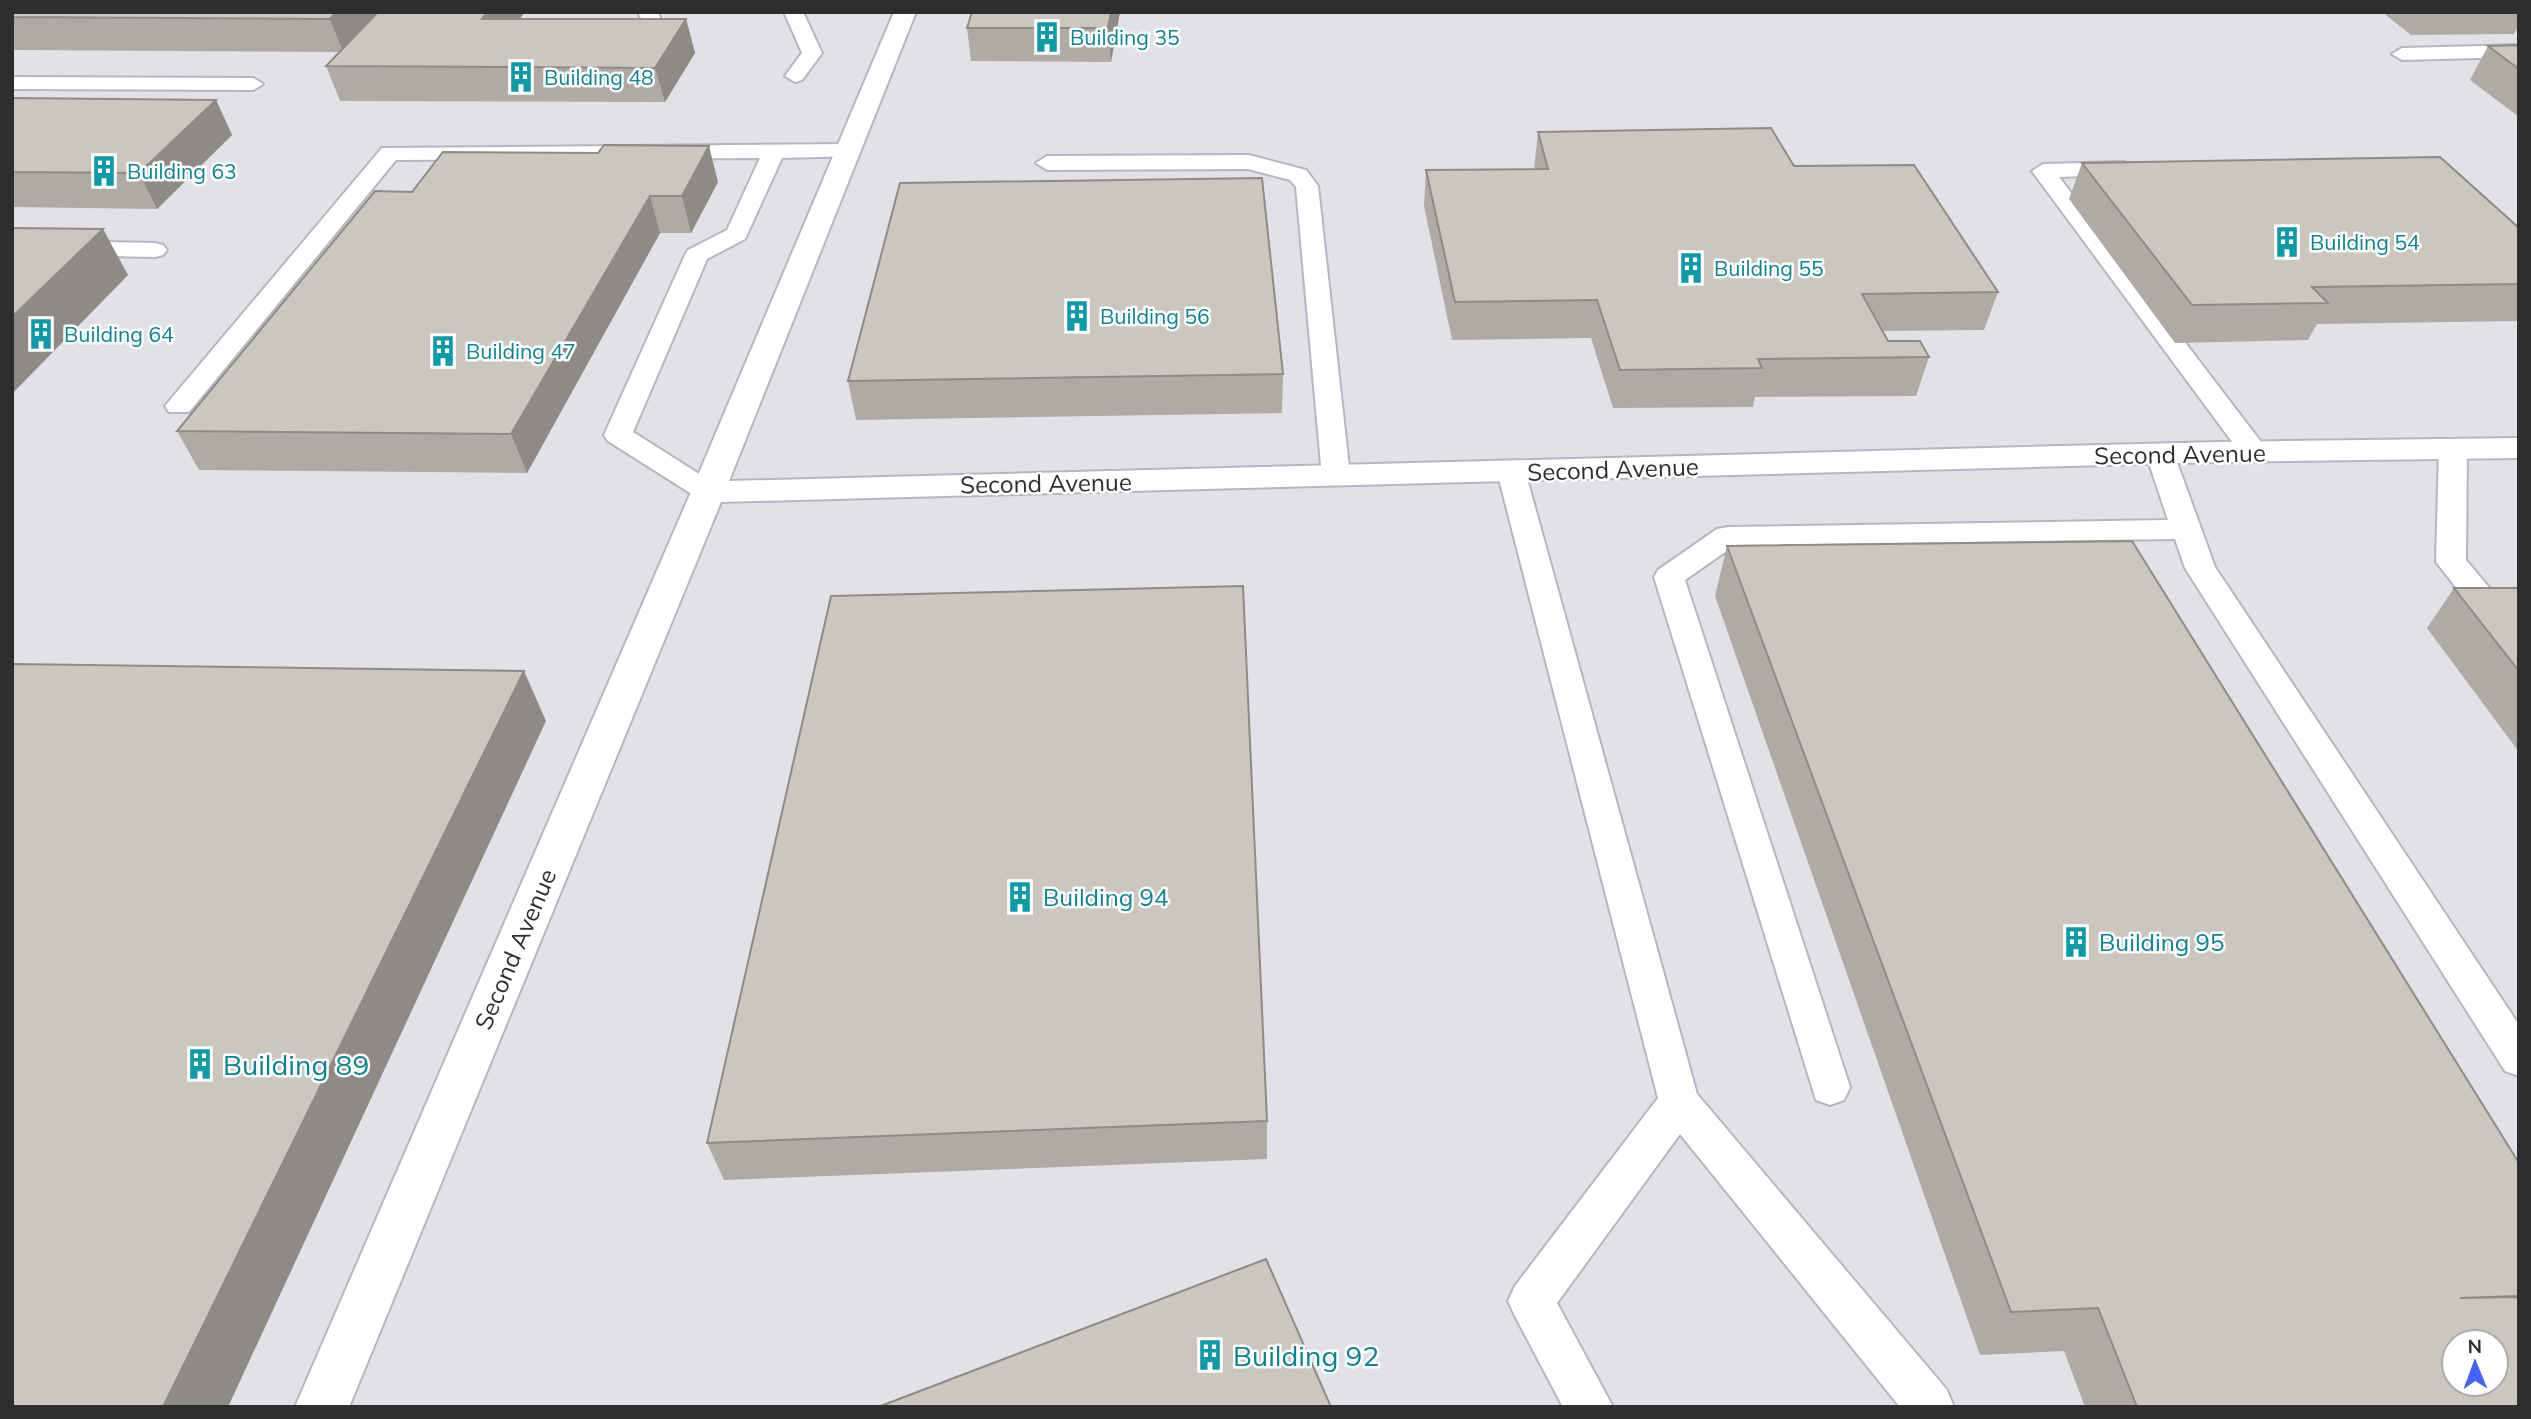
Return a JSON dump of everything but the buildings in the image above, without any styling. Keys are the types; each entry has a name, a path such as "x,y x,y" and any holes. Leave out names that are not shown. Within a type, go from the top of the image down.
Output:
{"street":[{"name":"Second Avenue","path":"322,1407 708,492 905,12"},
{"name":"Second Avenue","path":"708,492 2160,454 2519,448"}],"lane":[{"path":"793,12 812,53 795,76"},
{"path":"2402,54 2519,51"},
{"path":"12,83 253,84"},
{"path":"179,406 390,153 848,151"},
{"path":"708,492 618,435 697,256 737,234 774,152"},
{"path":"1047,163 1249,162 1298,175 1307,187 1336,476"},
{"path":"2154,169 2043,171 2254,452"},
{"path":"12,247 155,250"},
{"path":"2453,449 2451,562 2519,645"},
{"path":"2160,454 2200,568 2519,1059"},
{"path":"1511,471 1679,1102 1930,1407"},
{"path":"1830,1087 1669,578 1728,536 2186,529"},
{"path":"1589,1407 1531,1301 1679,1102"}],"shaded area":[{"path":"12,12 2519,12 2519,1407 12,1407"}],"place":[{"name":"Building 35","path":"1047,37"},
{"name":"Building 48","path":"521,77"},
{"name":"Building 63","path":"104,171"},
{"name":"Building 54","path":"2287,242"},
{"name":"Building 55","path":"1691,268"},
{"name":"Building 56","path":"1077,316"},
{"name":"Building 64","path":"41,334"},
{"name":"Building 47","path":"443,351"},
{"name":"Building 94","path":"1020,897"},
{"name":"Building 95","path":"2076,942"},
{"name":"Building 89","path":"200,1064"},
{"name":"Building 92","path":"1210,1355"}]}
